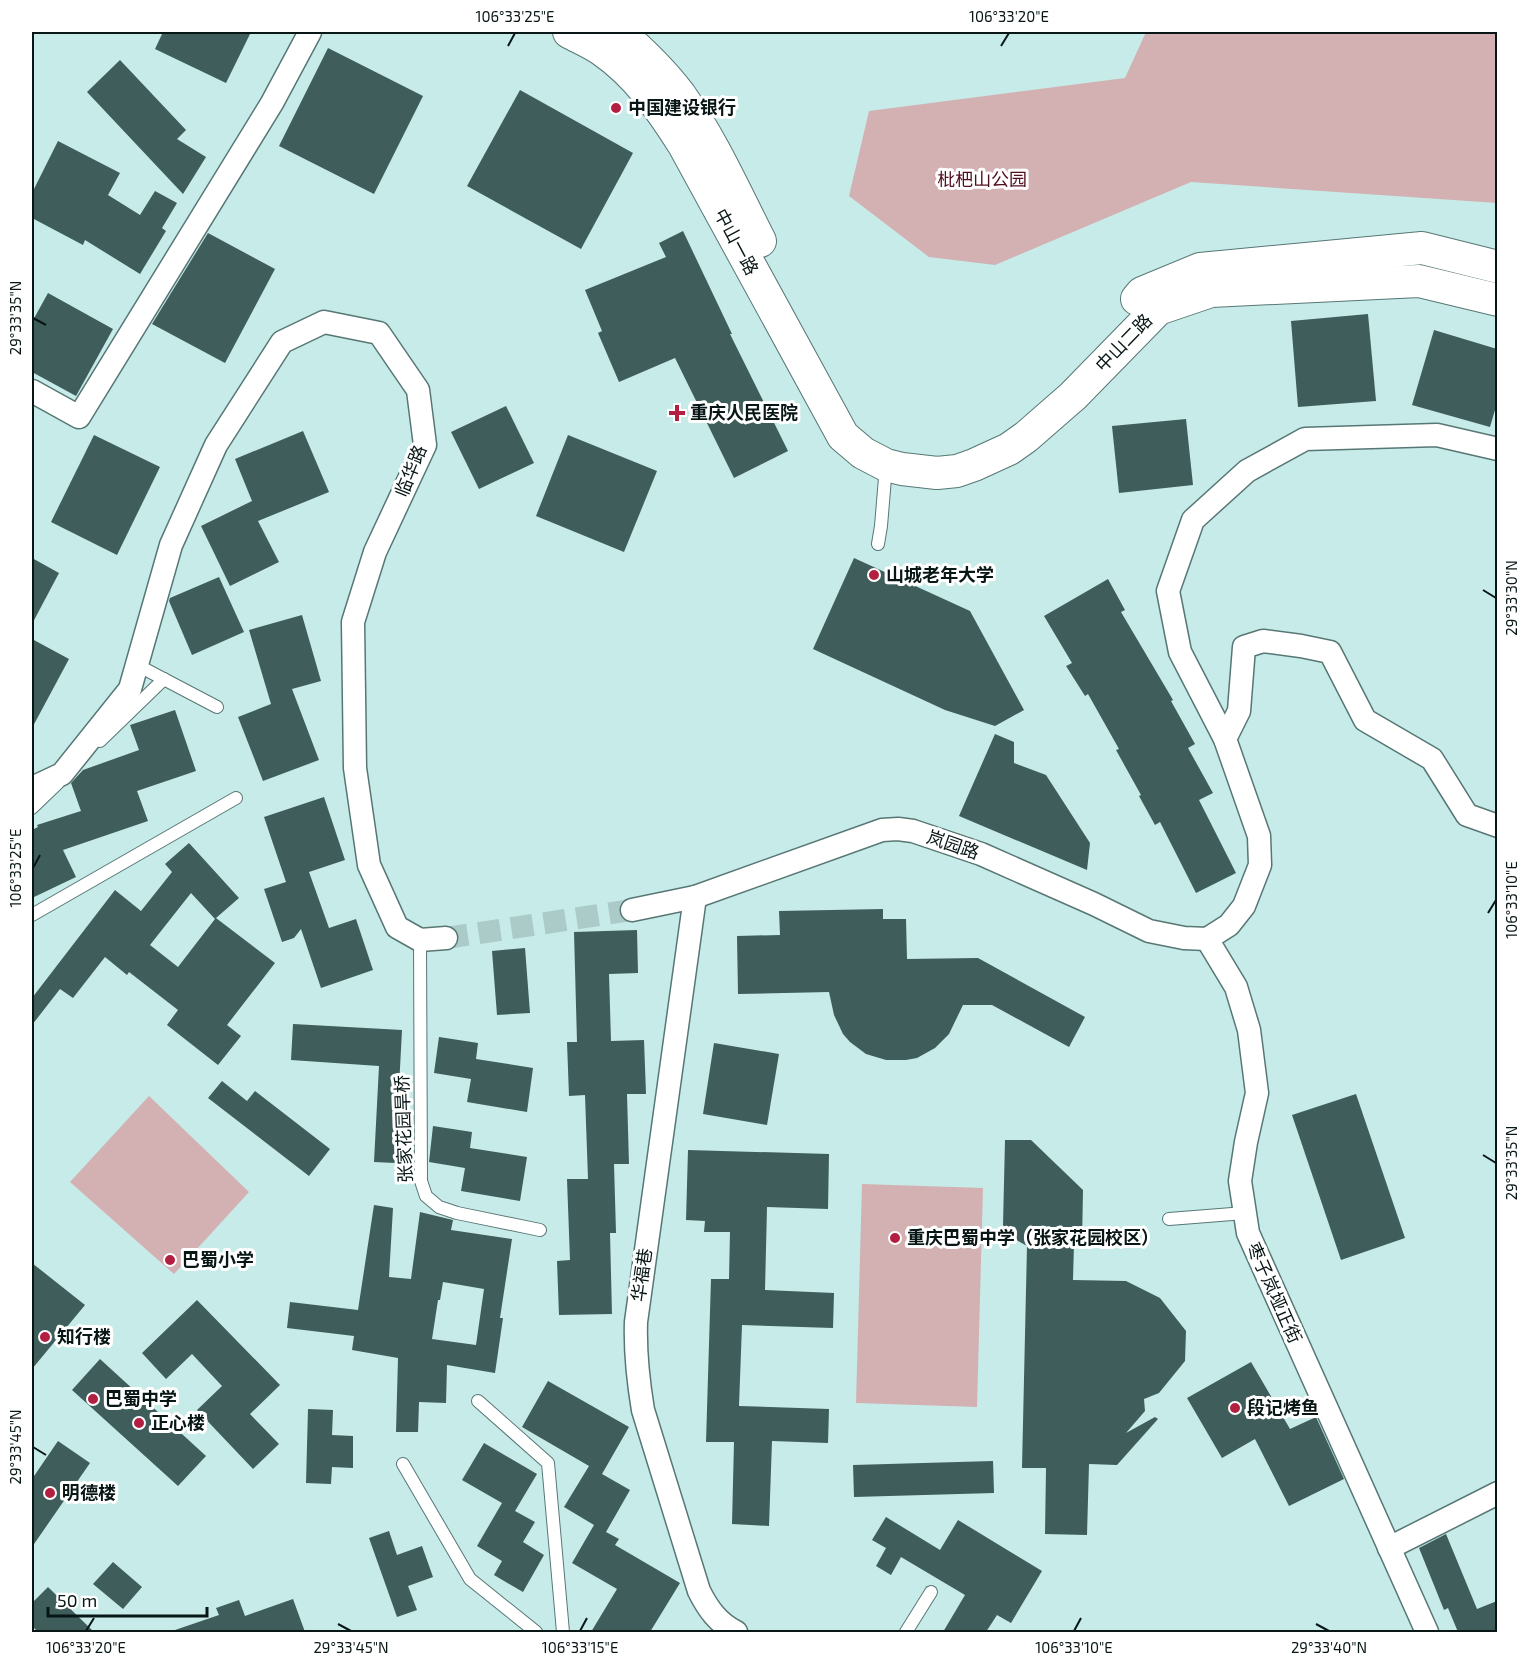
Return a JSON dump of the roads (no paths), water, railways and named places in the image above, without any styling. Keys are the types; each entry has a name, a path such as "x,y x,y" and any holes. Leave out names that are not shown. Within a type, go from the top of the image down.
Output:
{"main road":[{"name":"中山一路","path":"569,32 603,51 639,82 663,111 684,145 843,436 863,453 891,456"},
{"name":"中山一路","path":"619,32 651,61 680,95 704,132 851,417 875,437 891,456"},
{"name":"中山二路","path":"891,456 968,449 1016,424 1142,293 1200,269 1422,248 1497,267"},
{"name":"中山二路","path":"891,456 919,472 957,471 1009,449 1073,396 1158,309 1211,291 1419,281 1497,300"}],"street":[{"path":"32,391 79,417 272,103 310,32"},
{"name":"临华路","path":"32,788 62,774 130,689 175,535 216,446 282,342 324,322 379,333 418,390 425,445 375,552 353,622 355,768 369,866 397,927 420,940"},
{"path":"1208,939 1229,925 1244,906 1260,865 1259,836 1225,739 1180,652 1168,591 1193,520 1246,471 1305,439 1437,435 1497,449"},
{"path":"1225,739 1239,711 1244,647 1263,641 1329,652 1365,720 1432,759 1467,815 1497,826"},
{"name":"岚园路","path":"632,909 695,897 882,830 898,829 913,831 981,854 1149,931 1184,938 1208,939"},
{"name":"华福巷","path":"695,897 636,1322 635,1352 643,1410 699,1591 705,1605 728,1631"},
{"path":"420,940 446,938"},
{"name":"枣子岚垭正街","path":"1208,939 1236,987 1249,1030 1257,1093 1245,1142 1240,1181 1248,1233 1427,1632"},
{"path":"1389,1548 1497,1493"}],"lane":[{"path":"878,544 891,456"},
{"path":"137,665 217,707"},
{"path":"32,808 164,679"},
{"path":"32,915 236,798"},
{"name":"张家花园旱桥","path":"420,940 421,1181 426,1197 439,1207 457,1213 540,1230"},
{"path":"1169,1219 1245,1213"},
{"path":"478,1401 548,1463 563,1632"},
{"path":"402,1464 470,1579 536,1632"},
{"path":"906,1632 931,1592"}],"tunnel":[{"path":"446,938 632,910"}],"place":[{"name":"中国建设银行","path":"616,108"},
{"name":"重庆人民医院","path":"677,413"},
{"name":"山城老年大学","path":"874,575"},
{"name":"重庆巴蜀中学（张家花园校区）","path":"895,1238"},
{"name":"巴蜀小学","path":"170,1260"},
{"name":"知行楼","path":"45,1337"},
{"name":"巴蜀中学","path":"93,1399"},
{"name":"段记烤鱼","path":"1235,1408"},
{"name":"正心楼","path":"139,1423"},
{"name":"明德楼","path":"50,1493"}],"park label":[{"name":"枇杷山公园","path":"982,180"}]}
